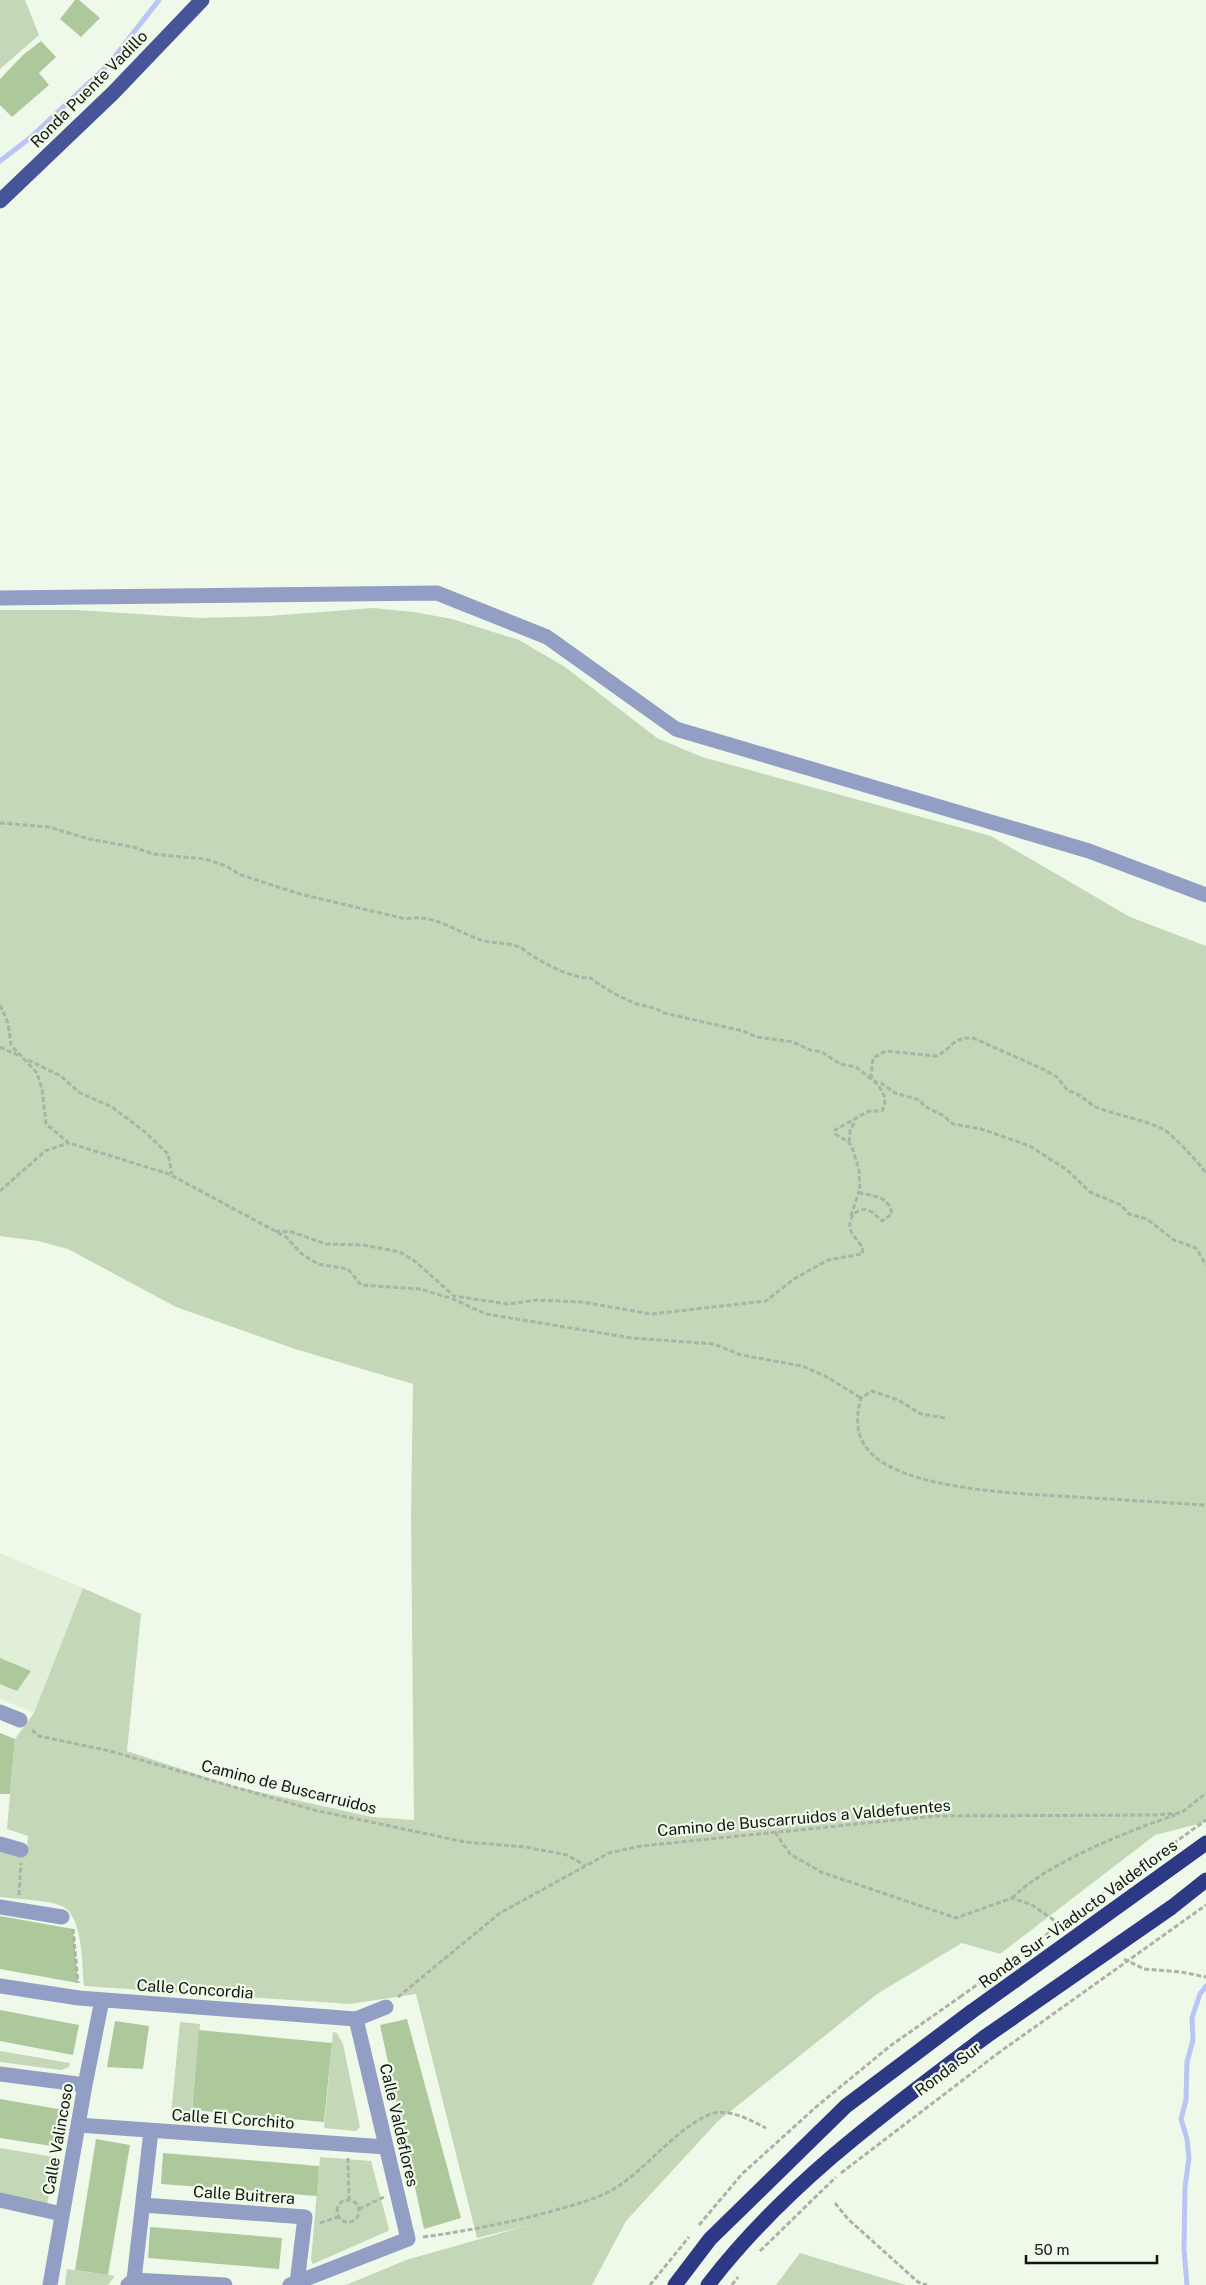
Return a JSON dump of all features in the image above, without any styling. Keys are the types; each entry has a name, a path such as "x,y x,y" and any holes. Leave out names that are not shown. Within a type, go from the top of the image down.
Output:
{"highway":[{"name":"Ronda Sur - Viaducto Valdeflores","path":"971,2012 1206,1843"},
{"name":"Ronda Sur","path":"708,2285 736,2249 823,2162 985,2037 1172,1907 1206,1880"},
{"name":"Ronda Sur","path":"676,2285 710,2239 846,2106 971,2012"}],"main road":[{"name":"Ronda Puente Vadillo","path":"0,201 113,92 202,0"}],"street":[{"path":"0,598 437,594 547,637 676,729 1089,851 1206,895"},
{"path":"0,1712 20,1720"},
{"path":"0,1844 21,1850"},
{"path":"0,1907 62,1917"},
{"name":"Calle Concordia","path":"0,1986 79,1998 356,2019 386,2008"},
{"name":"Calle Valincoso","path":"50,2285 102,2000"},
{"name":"Calle Valdeflores","path":"356,2019 408,2239"},
{"path":"0,2074 85,2086"},
{"name":"Calle El Corchito","path":"78,2125 385,2147"},
{"path":"151,2131 143,2205 131,2283 225,2285"},
{"path":"0,2200 62,2214"},
{"name":"Calle Buitrera","path":"143,2205 305,2217 293,2284"},
{"path":"293,2284 408,2239"}],"path":[{"path":"0,823 49,827 89,839 133,847 154,854 205,859 226,866 241,875 300,894 406,919 418,916 447,924 456,931 482,941 520,947 531,955 578,978 591,978 601,987 631,1002 654,1006 664,1013 743,1031 757,1037 784,1039 803,1045 810,1050 822,1052 840,1064 856,1067 875,1082 881,1083 895,1093 920,1100 924,1106 944,1116 953,1124 982,1130 1030,1146 1067,1170 1090,1192 1121,1205 1129,1214 1147,1219 1174,1240 1196,1248 1206,1266"},
{"path":"0,1006 8,1023 11,1044 37,1073 42,1089 46,1124 69,1143 172,1175 275,1230 286,1237 302,1254 318,1264 348,1269 361,1285 420,1289 486,1314 632,1338 714,1344 741,1355 802,1366 827,1377 861,1398"},
{"path":"849,1142 835,1134 835,1130 855,1121 869,1111 882,1111 885,1098 883,1091 871,1076 873,1058 886,1051 935,1056 942,1054 956,1040 973,1038 1045,1070 1057,1077 1068,1091 1076,1092 1095,1106 1164,1129 1196,1160 1206,1173"},
{"path":"0,1047 61,1076 80,1093 112,1107 146,1132 168,1154 172,1175"},
{"path":"275,1230 292,1232 326,1244 363,1245 400,1252 423,1268 454,1296 508,1304 537,1300 582,1302 651,1314 766,1301 794,1279 828,1260 862,1254 863,1248 850,1229 859,1190 859,1170 849,1142 850,1131 855,1121"},
{"path":"0,1191 45,1151 69,1143"},
{"path":"851,1219 856,1212 862,1210 870,1211 882,1221 892,1214 891,1207 884,1200 874,1195 860,1193 859,1190"},
{"path":"945,1418 921,1414 898,1400 872,1391 861,1398 856,1415 860,1438 870,1452 897,1470 963,1487 1027,1494 1206,1505"},
{"name":"Camino de Buscarruidos","path":"20,1720 39,1736 110,1751 314,1810 465,1842 526,1847 567,1855 587,1866"},
{"path":"775,1832 790,1854 821,1872 956,1918 1012,1898 1020,1889 1054,1868 1143,1826 1181,1813 1206,1794"},
{"name":"Camino de Buscarruidos a Valdefuentes","path":"386,2008 500,1913 609,1854 641,1846 935,1816 1155,1815 1181,1813"},
{"path":"960,1997 1206,1820"},
{"path":"19,1910 21,1850"},
{"path":"1012,1898 1032,1905 1071,1930"},
{"name":"Ronda Sur","path":"756,2255 839,2174 998,2054 1206,1905"},
{"path":"62,1917 73,1929 79,1998"},
{"path":"1119,1956 1144,1969 1182,1972 1206,1977"},
{"path":"408,2239 490,2227 586,2202 623,2182 707,2115 736,2113 766,2128"},
{"path":"349,2200 347,2169 350,2145"},
{"path":"359,2209 396,2191"},
{"path":"349,2200 356,2203 359,2209 356,2220 348,2222 341,2220 337,2214 338,2206 344,2201 349,2200"},
{"path":"835,2203 848,2219 918,2282 927,2285"},
{"path":"732,2285 744,2269"}],"shaded area":[{"path":"0,0 25,0 39,35 0,69"},
{"path":"373,608 414,612 452,619 519,640 565,667 657,738 702,757 991,836 1130,917 1206,946 1206,1822 1155,1835 1000,1954 962,1943 877,1994 717,2122 626,2221 592,2285 346,2285 406,2260 529,2225 477,2238 416,1994 350,2004 84,1986 78,1930 69,1911 62,1906 49,1902 0,1897 0,1851 26,1856 28,1836 7,1829 15,1739 34,1713 83,1588 141,1614 127,1751 233,1786 372,1817 414,1820 411,1516 413,1384 295,1349 176,1307 68,1249 38,1241 0,1236 0,610 76,610 200,618 269,616"},
{"path":"0,1553 83,1588 34,1713 0,1699"},
{"path":"180,2022 200,2024 191,2116 171,2114"},
{"path":"333,2032 337,2033 343,2044 360,2127 356,2131 324,2128"},
{"path":"0,2051 70,2063 69,2067 61,2070 0,2062"},
{"path":"0,2148 54,2157 47,2206 0,2195"},
{"path":"320,2157 371,2161 389,2229 313,2264 311,2260"},
{"path":"800,2253 906,2285 776,2285"},
{"path":"67,2269 115,2276 108,2285 65,2285"}],"building":[{"path":"75,0 79,0 100,18 81,37 60,19"},
{"path":"41,41 56,57 39,73 49,85 12,117 0,105 0,79 23,55"},
{"path":"0,1658 31,1671 17,1691 0,1684"},
{"path":"0,1733 15,1739 10,1794 0,1794"},
{"path":"0,1916 73,1929 78,1983 0,1969"},
{"path":"0,2010 79,2025 73,2055 0,2041"},
{"path":"407,2019 461,2218 424,2229 380,2025"},
{"path":"115,2021 149,2026 143,2069 107,2067"},
{"path":"199,2030 332,2043 324,2122 192,2110"},
{"path":"0,2099 64,2110 58,2147 0,2138"},
{"path":"96,2139 130,2145 108,2275 75,2270"},
{"path":"163,2153 319,2166 317,2196 161,2184"},
{"path":"150,2227 282,2238 279,2269 148,2258"}],"waterway":[{"path":"0,161 30,138 109,64 159,0"},
{"path":"1187,2285 1184,2249 1185,2187 1189,2158 1187,2139 1181,2119 1186,2100 1187,2062 1193,2040 1192,2018 1200,1994 1206,1986"}]}
